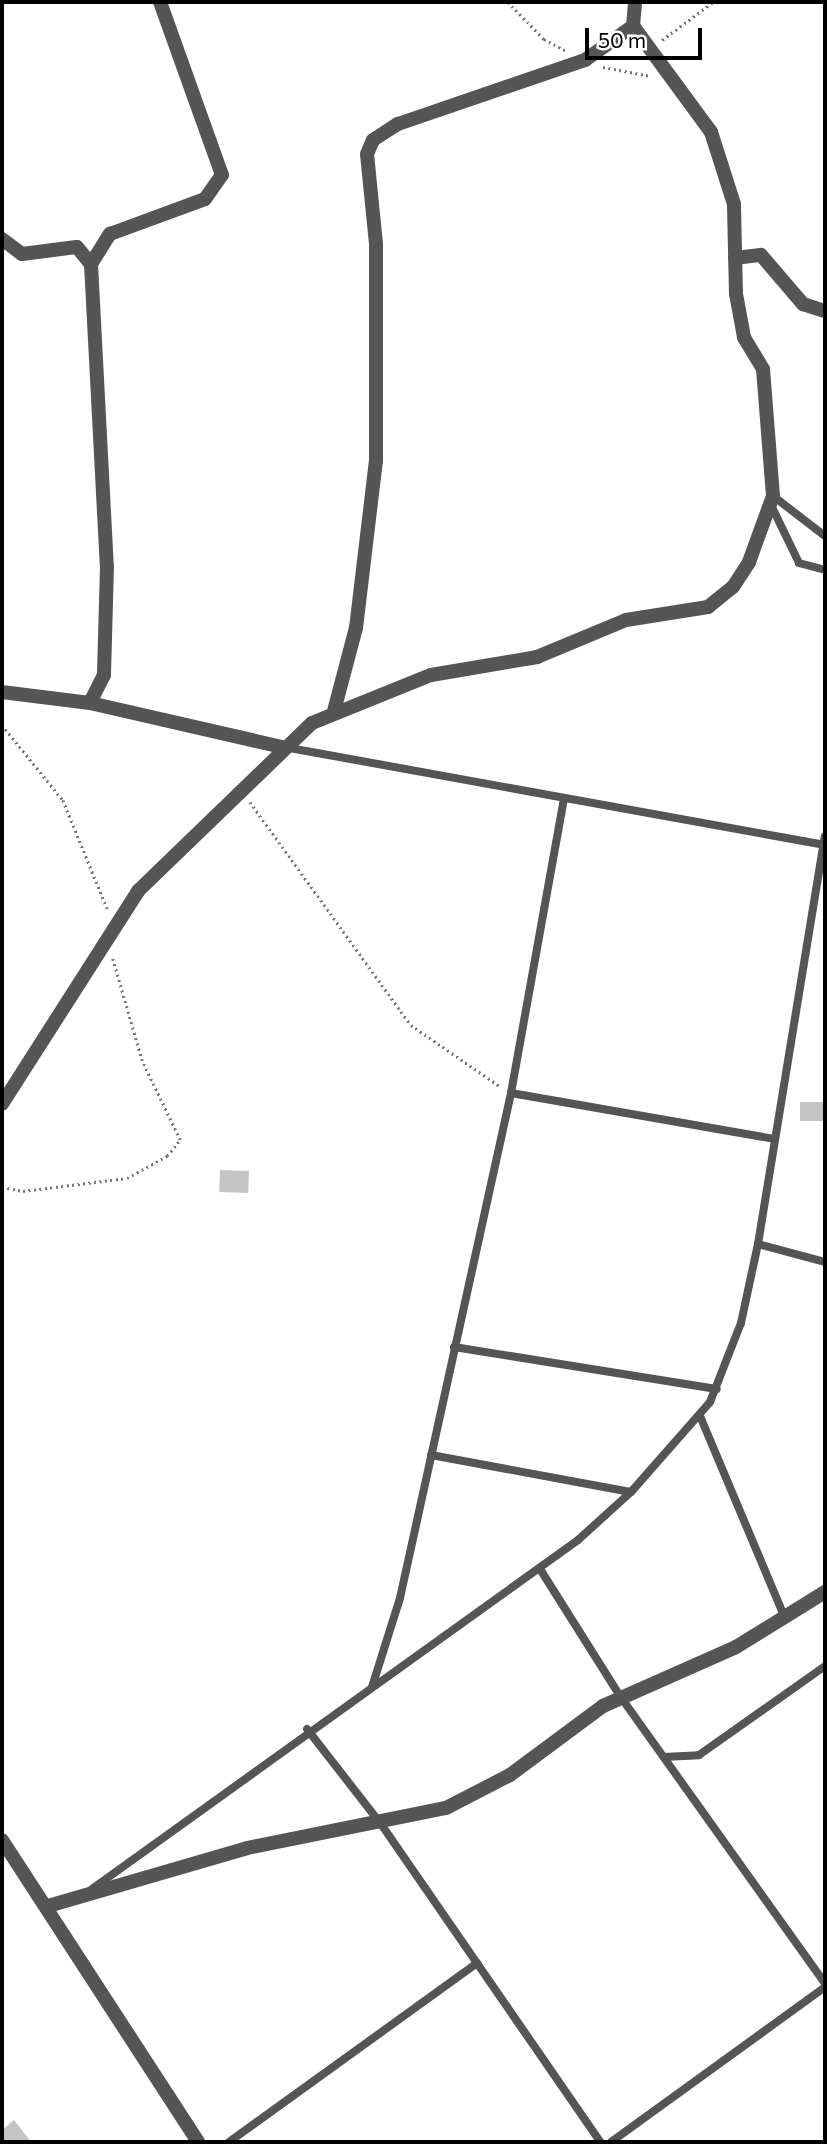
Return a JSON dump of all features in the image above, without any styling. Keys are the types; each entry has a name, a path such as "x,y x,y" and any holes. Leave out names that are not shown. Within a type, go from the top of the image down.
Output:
{"street":[{"path":"90,264 110,234 205,199 222,175 160,2"},
{"path":"2,1104 138,891 241,791 282,747 334,711 431,675 537,657 626,620 708,607 733,587 749,562 772,501 763,369 744,337 726,167 711,132 648,51 634,26 635,2"},
{"path":"334,711 356,628 376,461 376,244 367,154 373,141 398,124 585,60 634,26"},
{"path":"2,239 22,254 77,247 90,264 107,566 104,675 90,703"},
{"path":"735,258 761,255 803,304 825,311"},
{"path":"2,692 90,703 282,747"},
{"path":"48,1906 92,1889 247,1848 381,1824 481,1793 620,1696 736,1647 825,1592"},
{"path":"2,1840 48,1906 198,2142"}],"lane":[{"path":"772,501 825,536"},
{"path":"772,501 799,563 825,570"},
{"path":"92,1889 307,1729 372,1687 540,1569 631,1492 700,1416 716,1389 741,1323 758,1244 824,842 564,799 282,747"},
{"path":"372,1687 400,1598 511,1093 564,799"},
{"path":"511,1093 774,1139"},
{"path":"758,1244 825,1262"},
{"path":"454,1347 716,1389"},
{"path":"700,1416 785,1618"},
{"path":"431,1455 631,1492"},
{"path":"540,1569 620,1696 825,1985 611,2142"},
{"path":"664,1757 699,1755 825,1666"},
{"path":"307,1729 381,1824 600,2142"},
{"path":"229,2142 477,1963"},
{"path":"242,2133 246,2142"}],"path":[{"path":"317,2 396,2"},
{"path":"648,51 713,2"},
{"path":"2,725 63,800 96,872 108,939 142,1061 180,1140 167,1156 127,1178 23,1191 2,1186"},
{"path":"241,791 411,1025 511,1093"}],"building":[{"path":"800,1102 825,1102 825,1121 800,1121"},
{"path":"220,1170 249,1171 248,1193 219,1192"},
{"path":"14,2120 31,2142 2,2142 2,2130"}]}
